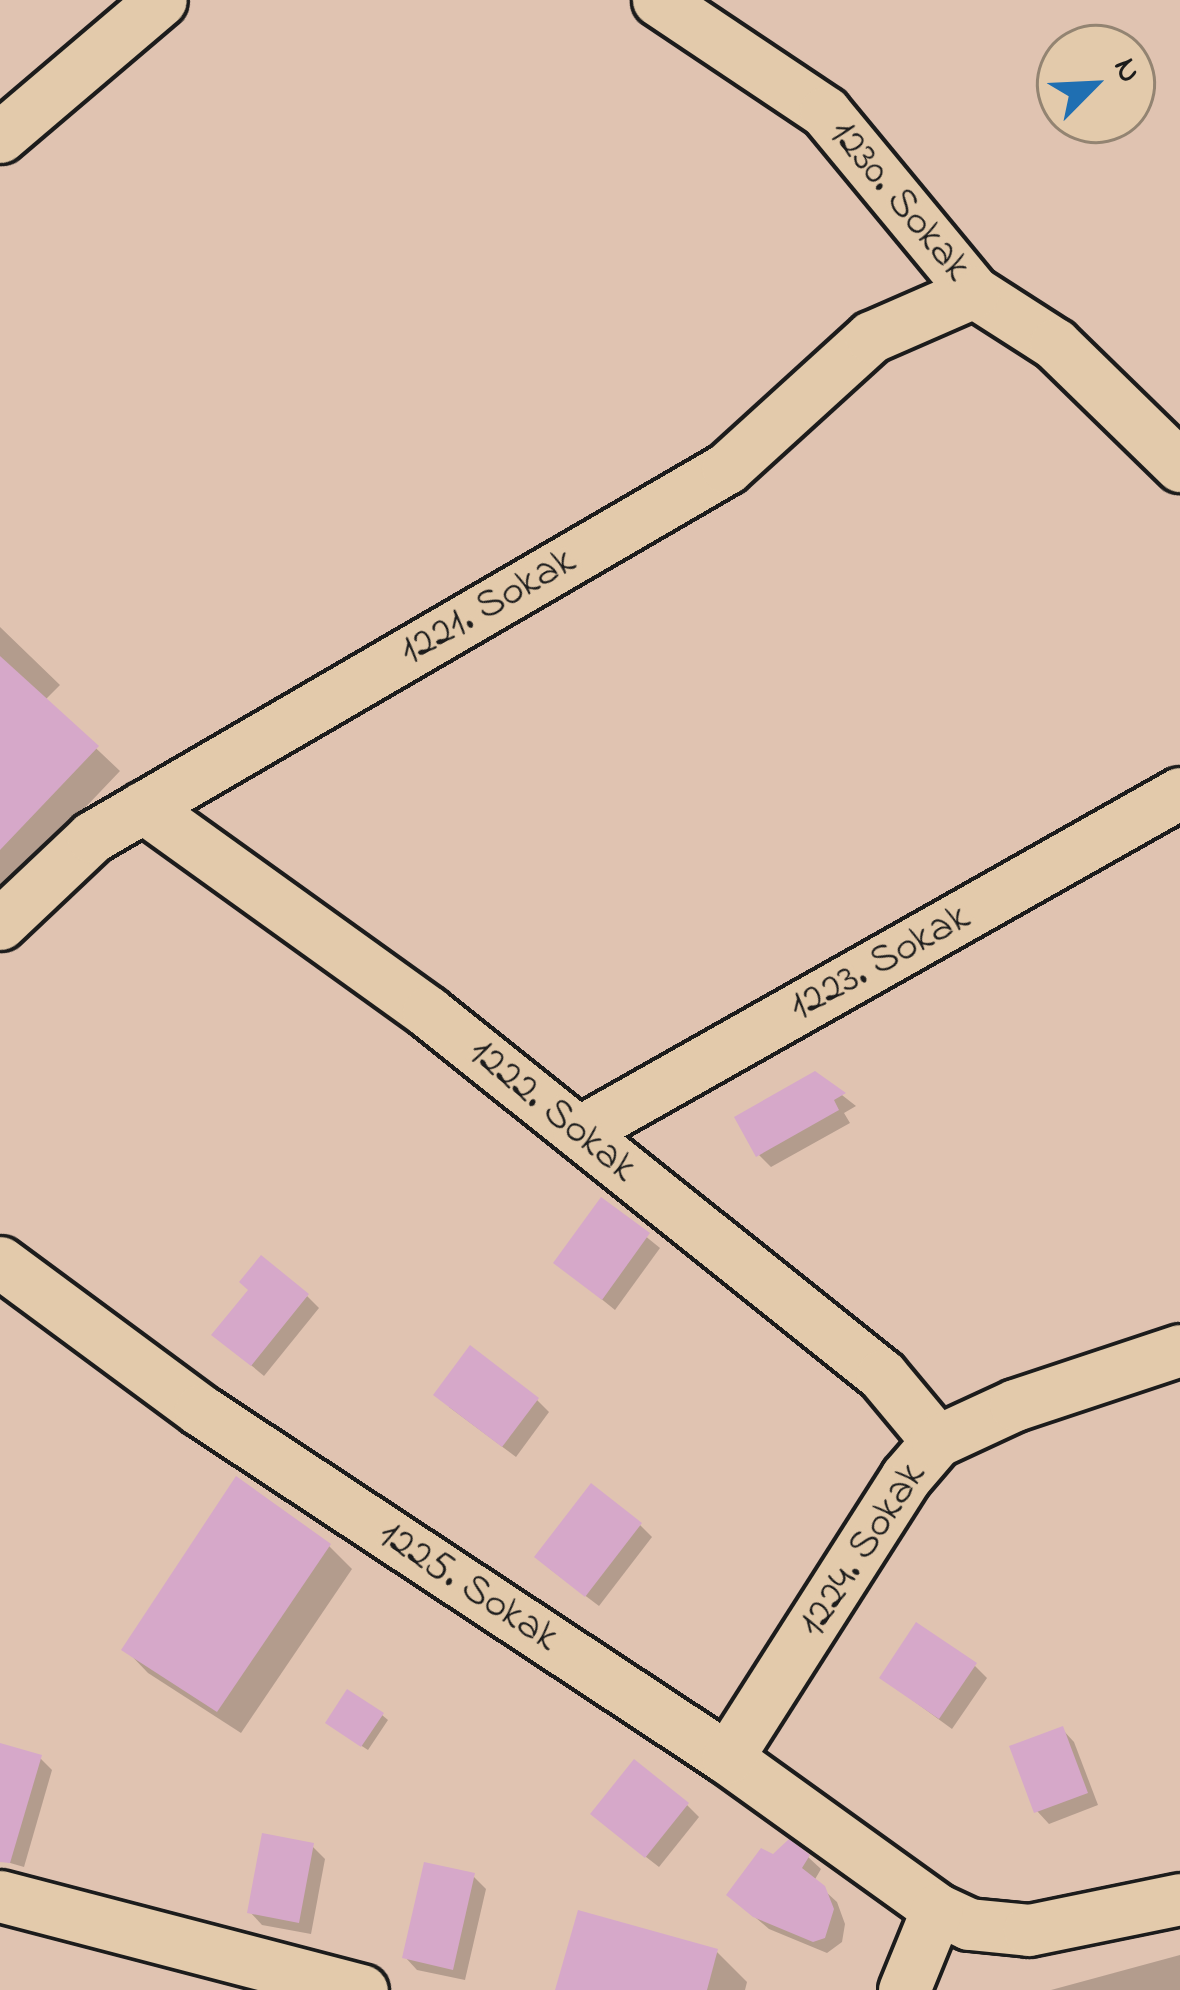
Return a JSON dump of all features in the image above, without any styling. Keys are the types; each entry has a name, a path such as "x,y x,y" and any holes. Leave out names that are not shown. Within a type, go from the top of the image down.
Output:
{"street":[{"path":"0,137 161,0"},
{"name":"1230. Sokak","path":"658,0 825,112 974,292 1055,344 1180,466"},
{"name":"1221. Sokak","path":"0,924 92,837 727,469 871,337 974,292"},
{"name":"1223. Sokak","path":"579,1132 1180,793"},
{"name":"1222. Sokak","path":"143,807 428,1012 579,1132 882,1375 938,1441"},
{"name":"1225. Sokak","path":"0,1262 200,1410 728,1758 938,1909 969,1924 1029,1930 1180,1899"},
{"name":"1224. Sokak","path":"728,1758 906,1477 938,1441 1015,1405 1180,1350"},
{"path":"0,1896 362,1990"},
{"path":"904,1990 938,1909"}],"building":[{"path":"0,656 99,746 0,850"},
{"path":"815,1071 846,1093 834,1100 839,1110 756,1157 734,1117"},
{"path":"601,1197 650,1233 602,1300 553,1263"},
{"path":"261,1255 309,1294 251,1366 211,1335 248,1290 239,1282"},
{"path":"470,1345 539,1398 502,1447 433,1395"},
{"path":"236,1476 331,1544 217,1712 121,1650"},
{"path":"591,1483 642,1523 585,1597 534,1557"},
{"path":"916,1622 977,1663 939,1719 879,1678"},
{"path":"347,1689 384,1713 361,1747 325,1723"},
{"path":"1063,1726 1088,1793 1034,1813 1009,1746"},
{"path":"0,1743 42,1755 10,1863 0,1862"},
{"path":"634,1759 689,1803 645,1858 590,1814"},
{"path":"262,1833 314,1843 299,1923 247,1913"},
{"path":"789,1839 810,1855 802,1868 825,1886 834,1909 825,1938 813,1942 753,1917 726,1895 761,1848 773,1854"},
{"path":"424,1862 475,1873 453,1970 402,1958"},
{"path":"578,1910 718,1949 707,1990 555,1990"}]}
